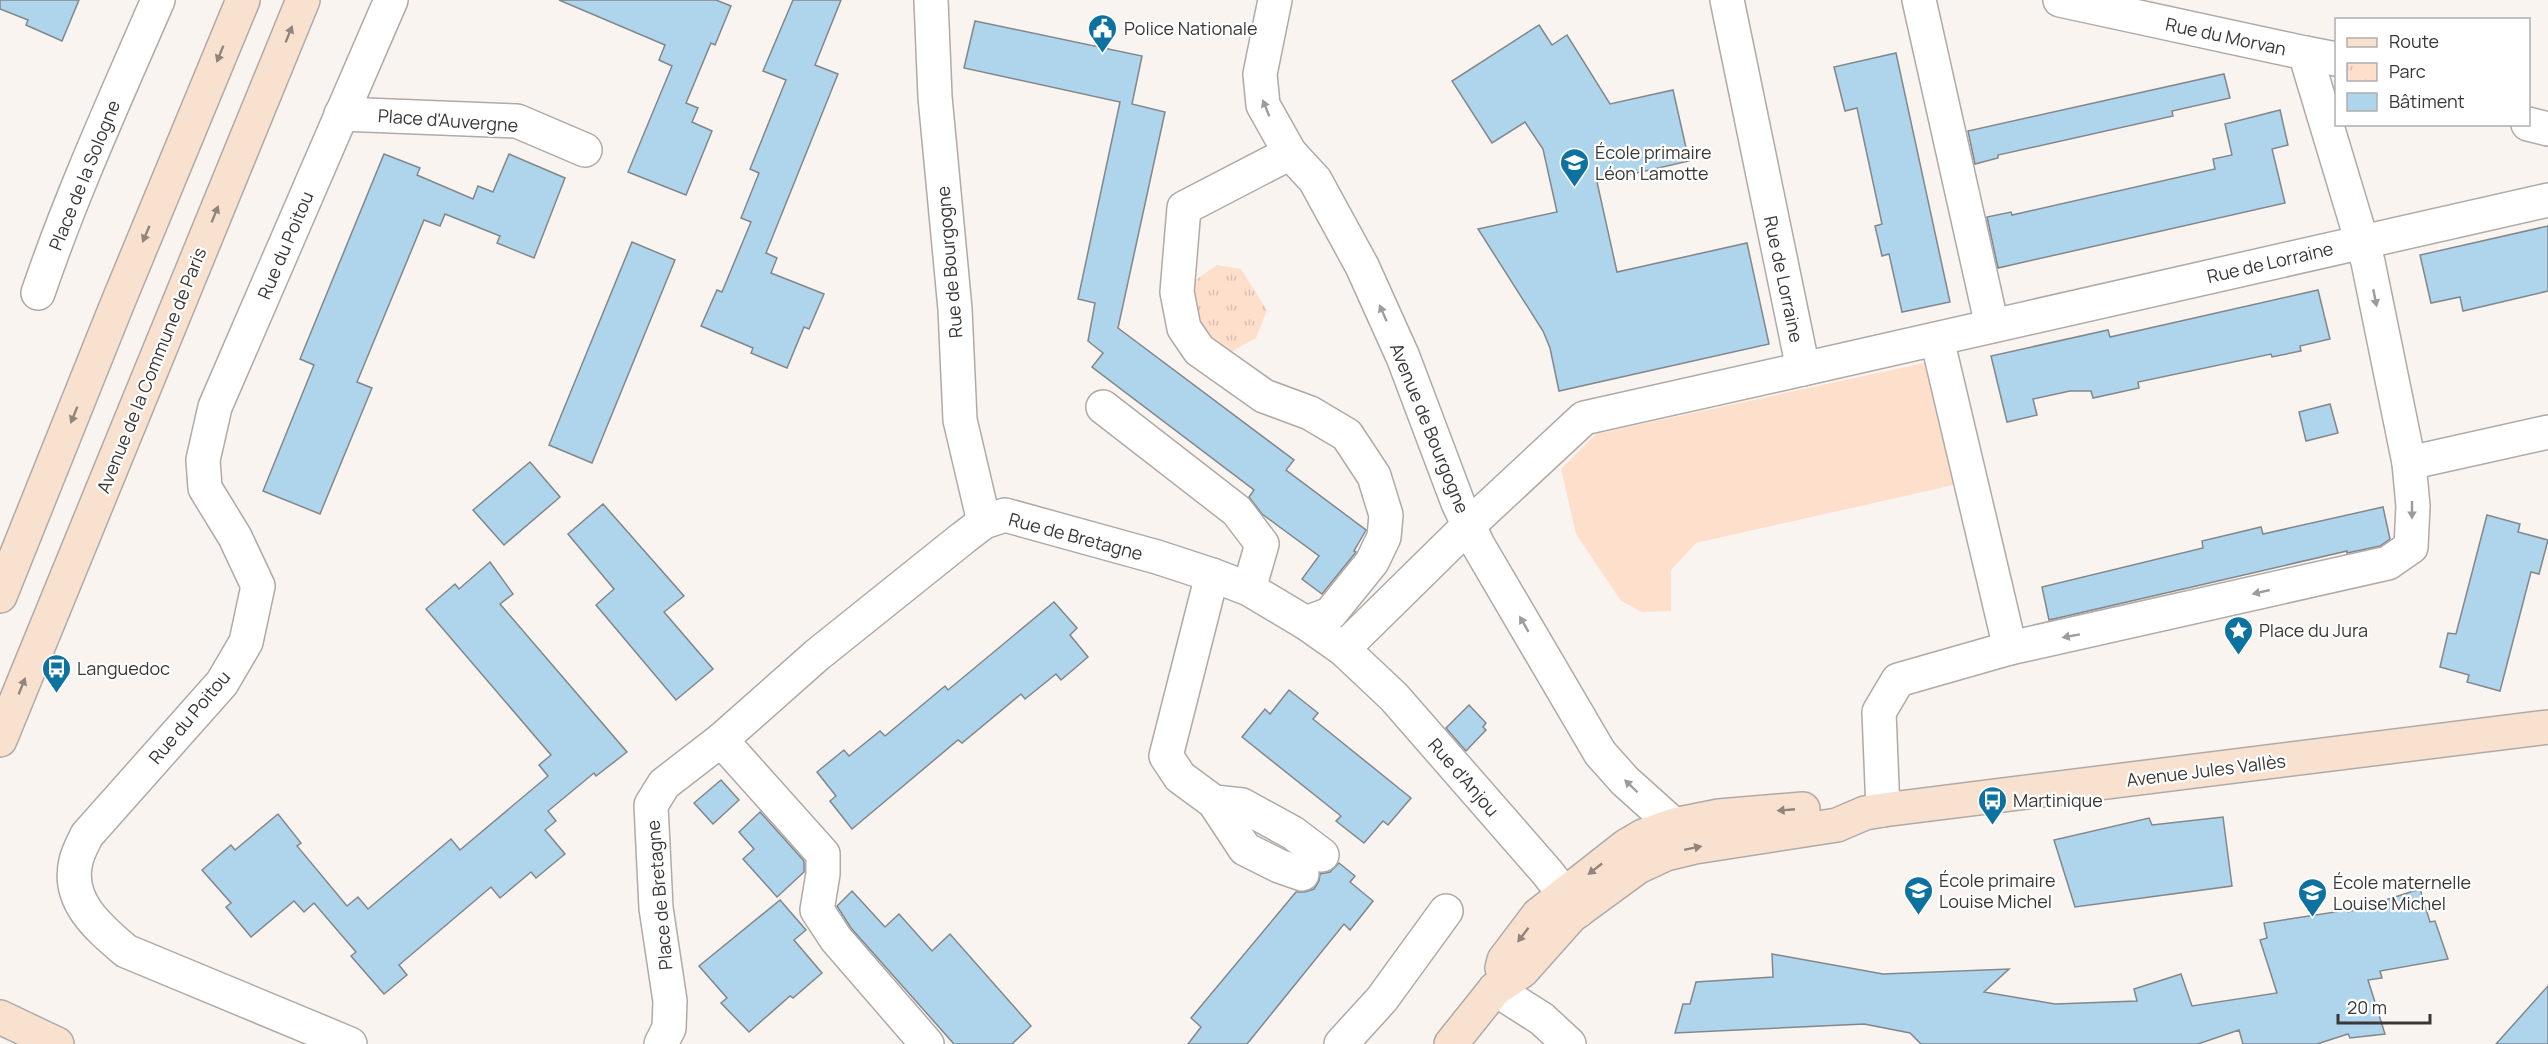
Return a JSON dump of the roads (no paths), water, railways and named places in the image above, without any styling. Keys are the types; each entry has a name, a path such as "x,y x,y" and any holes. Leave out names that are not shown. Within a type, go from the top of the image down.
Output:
{"street":[{"name":"Place de la Sologne","path":"38,293 57,241 158,0"},
{"path":"0,596 243,0"},
{"name":"Avenue de la Commune de Paris","path":"0,740 303,0"},
{"name":"Rue du Poitou","path":"350,1044 126,951 99,928 84,909 76,887 76,862 87,835 222,683 246,642 258,586 235,537 205,488 203,460 215,407 391,0"},
{"name":"Rue de Bourgogne","path":"931,0 935,97 955,309 960,420 984,522"},
{"name":"Avenue de Bourgogne","path":"1275,0 1260,74 1263,105 1290,153 1315,180 1362,266 1403,357 1458,503 1478,545 1600,753 1625,781 1674,825"},
{"name":"Rue de Lorraine","path":"1727,0 1803,369 2548,200"},
{"path":"1919,0 1992,326"},
{"name":"Rue du Morvan","path":"2010,648 2388,563 2410,547 2413,506 2409,463 2368,262 2305,53 2060,0"},
{"path":"2305,53 2335,59"},
{"name":"Place d'Auvergne","path":"341,114 517,121 585,150"},
{"path":"2530,124 2548,129"},
{"path":"1290,153 1184,208 1177,292 1184,328 1199,350 1264,396 1310,413 1347,435 1374,476 1386,515 1384,537 1371,562 1330,614 1306,623"},
{"path":"1874,812 1879,712 1898,680 2010,648 1937,339"},
{"path":"1343,650 1469,525 1584,418 1803,369"},
{"path":"1103,406 1237,511 1262,544 1250,589"},
{"path":"2409,463 2548,432"},
{"name":"Rue de Bretagne","path":"721,740 817,655 984,522 1005,515 1157,557 1250,589 1306,623 1343,650"},
{"path":"1212,575 1166,756 1180,777 1214,802 1245,849 1279,866 1312,864"},
{"name":"Rue d'Anjou","path":"1343,650 1394,697 1571,902"},
{"name":"Avenue Jules Vallès","path":"1632,856 1666,855 1695,847 1837,825 1874,812 2548,727"},
{"path":"721,740 823,854 823,874 817,910 836,939 927,1044"},
{"name":"Place de Bretagne","path":"661,1044 669,1028 670,1001 656,908 651,805 664,784 721,740"},
{"name":"Avenue Jules Vallès","path":"1632,856 1661,828 1719,816 1825,807 1874,812"},
{"path":"1452,1044 1495,989 1522,971 1571,902 1632,856"},
{"path":"1341,1044 1382,999 1446,911"},
{"path":"1495,989 1542,1019 1569,1044"},
{"path":"0,1017 57,1044"},
{"path":"0,1037 16,1044"}],"place":[{"name":"Police Nationale","path":"1103,54"},
{"name":"École primaire Léon Lamotte","path":"1574,188"},
{"name":"Place du Jura","path":"2238,656"},
{"name":"Languedoc","path":"56,694"},
{"name":"Martinique","path":"1992,826"},
{"name":"École primaire Louise Michel","path":"1918,916"},
{"name":"École maternelle Louise Michel","path":"2312,918"}]}
